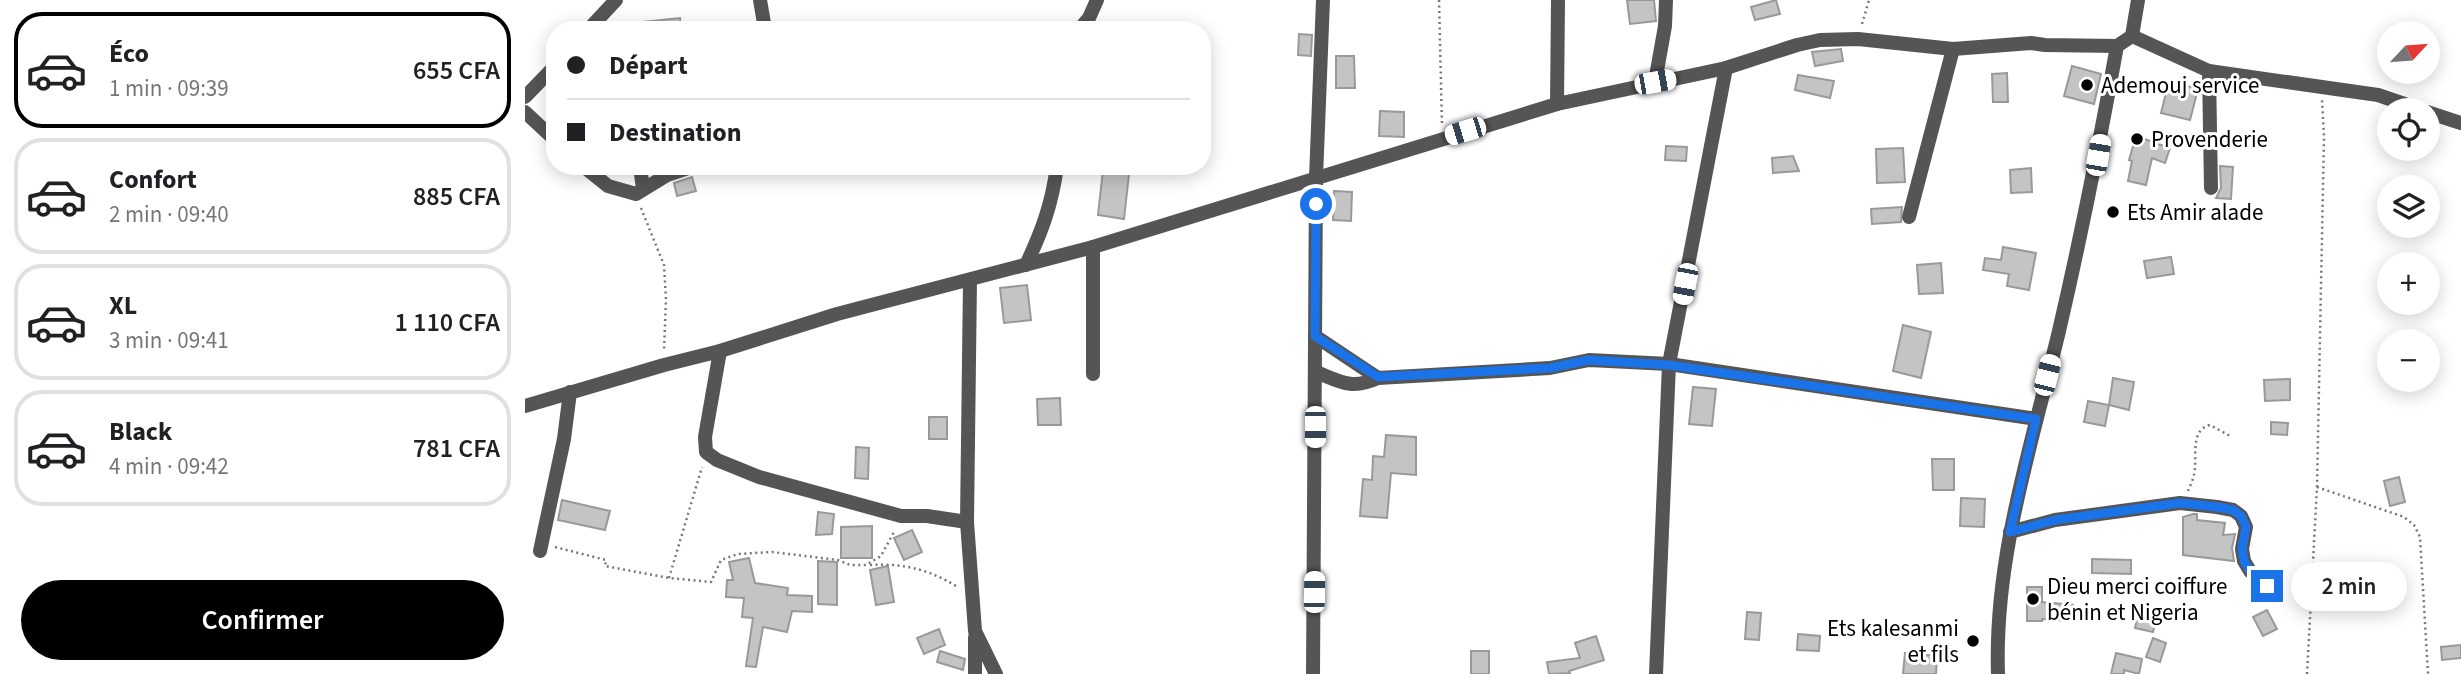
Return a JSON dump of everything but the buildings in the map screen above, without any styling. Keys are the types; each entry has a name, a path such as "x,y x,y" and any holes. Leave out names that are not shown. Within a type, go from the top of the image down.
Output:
{"street":[{"path":"596,21 616,0"},
{"path":"760,0 764,21"},
{"path":"1086,21 1097,0"},
{"path":"1313,674 1316,178 1323,0"},
{"path":"1557,104 1558,0"},
{"path":"1655,82 1663,43 1667,0"},
{"path":"525,406 720,351 837,314 1093,247 1557,104 1726,68 1821,40 1858,39 1953,49 2022,43 2117,46 2132,36 2138,0"},
{"path":"2132,36 2210,71 2387,98"},
{"path":"1998,674 1997,642 2010,532 2098,155 2117,46"},
{"path":"1909,217 1953,49"},
{"path":"1655,674 1669,365 1726,68"},
{"path":"2210,71 2211,188"},
{"path":"525,97 546,75"},
{"path":"525,112 546,132"},
{"path":"2440,116 2461,123"},
{"path":"594,175 608,186 639,191 667,175"},
{"path":"639,191 640,175"},
{"path":"1026,265 1045,225 1056,175"},
{"path":"1093,247 1093,374"},
{"path":"969,280 967,522 974,596 975,674"},
{"path":"1315,336 1378,377"},
{"path":"720,351 705,437 706,452 717,460 759,477 901,516 927,516 967,522"},
{"path":"1316,372 1346,384 1364,384 1378,377 1550,368 1589,360 1669,365 2036,419"},
{"path":"540,551 564,439 570,392"},
{"path":"2010,532 2055,520 2180,503 2233,510 2241,516 2246,527 2242,549 2244,561 2250,571 2267,586"},
{"path":"975,631 996,674"}],"path":[{"path":"1439,0 1443,138"},
{"path":"1858,39 1869,0"},
{"path":"2307,674 2317,487 2324,136 2322,89"},
{"path":"639,191 664,265 664,365"},
{"path":"2180,503 2188,492 2194,475 2197,433 2210,425 2232,437"},
{"path":"669,578 706,452"},
{"path":"2317,487 2404,517 2414,525 2420,537 2428,674"},
{"path":"866,565 881,556 901,516"},
{"path":"540,551 551,546 606,560 605,566 669,578 711,582 721,561 737,554 772,552 838,560 850,565 891,564 919,568 974,596"}],"place":[{"name":"Ademouj service","path":"2087,85"},
{"name":"Provenderie","path":"2137,139"},
{"name":"Ets Amir alade","path":"2113,212"},
{"name":"Dieu merci coiffure bénin et Nigeria","path":"2033,599"},
{"name":"Ets kalesanmi et fils","path":"1973,641"}],"route":[{"path":"1316,204 1315,336 1378,377 1550,368 1574,362 1609,360 1669,365 2036,419 2010,532 2087,514 2149,509 2180,503 2233,510 2241,516 2246,527 2242,549 2244,561 2250,571 2267,586"}]}
